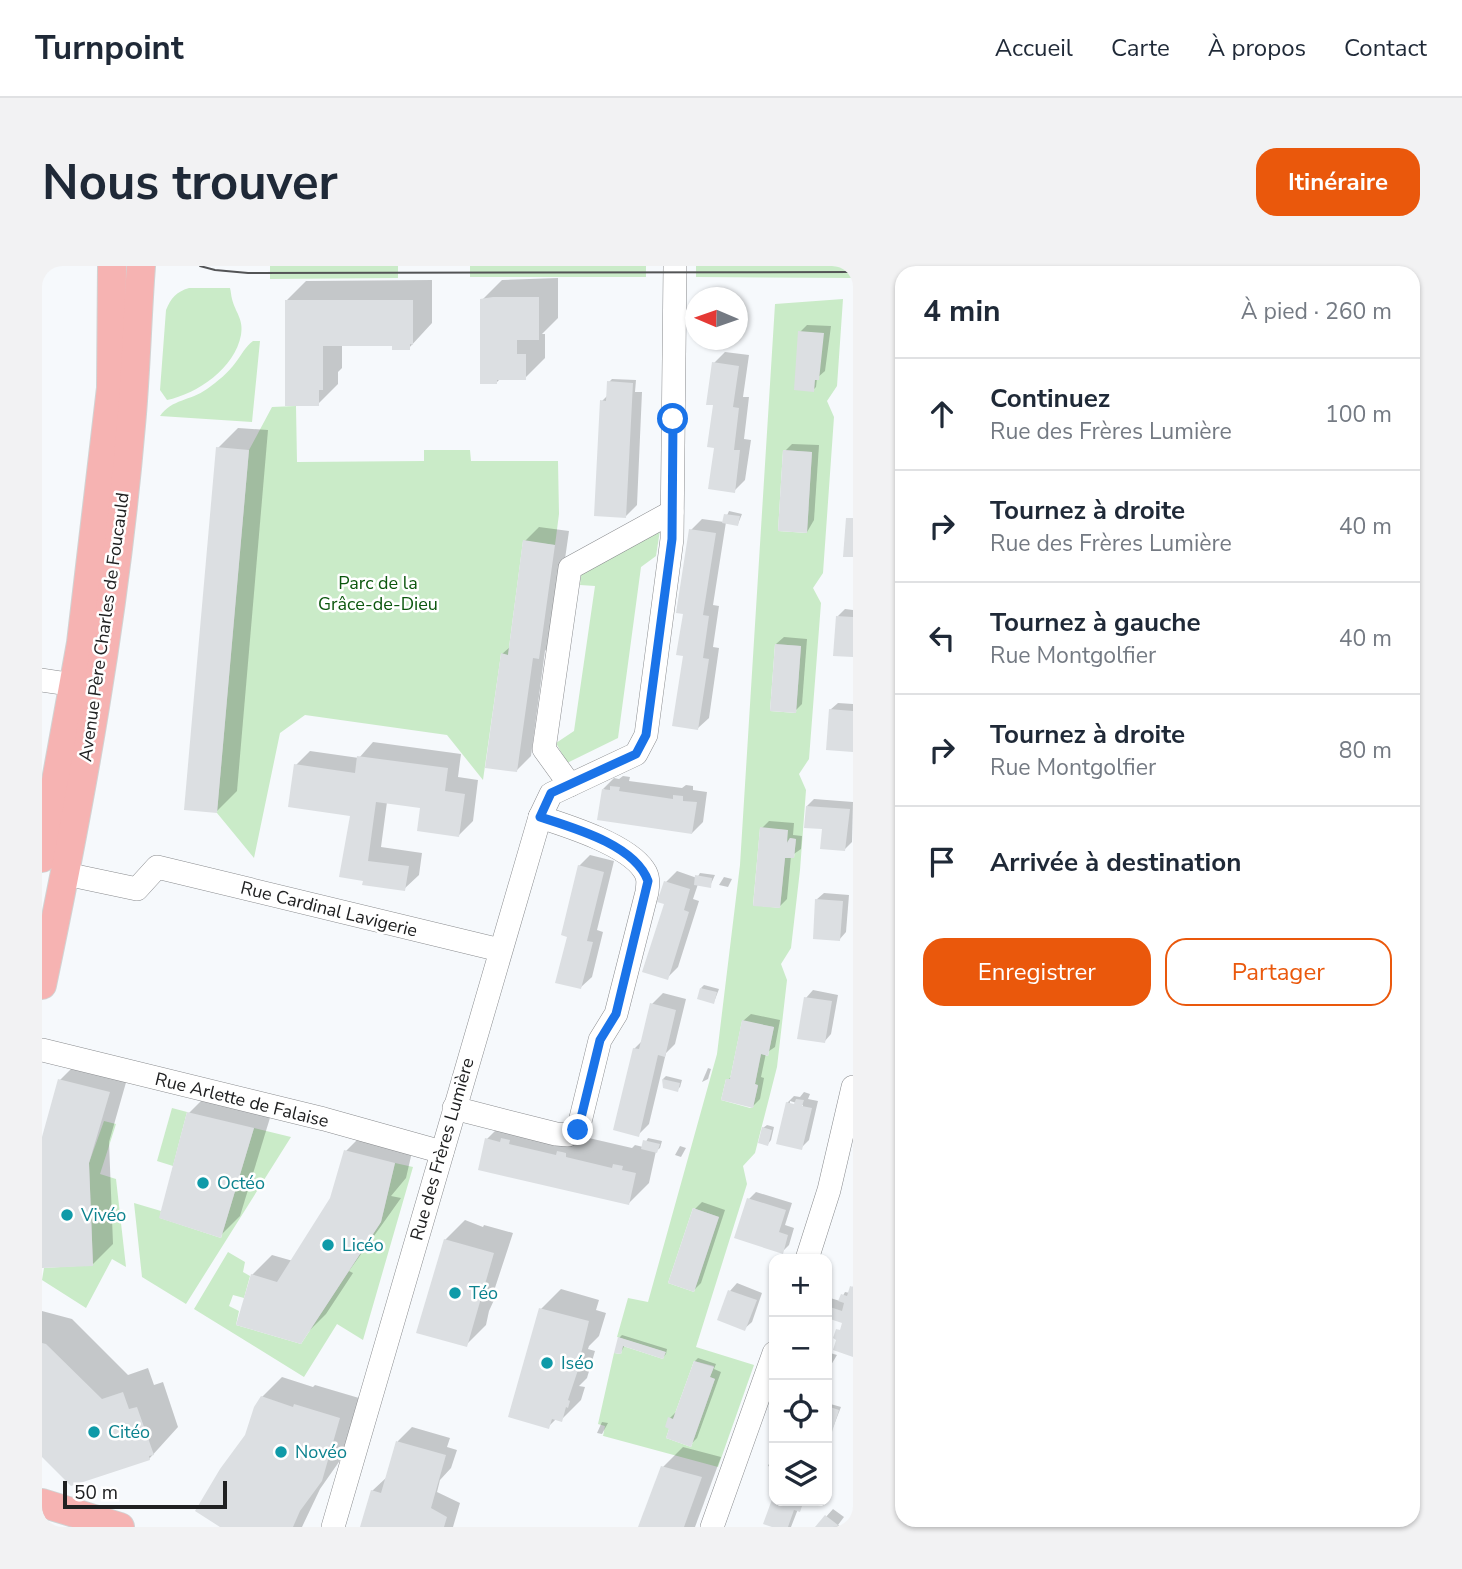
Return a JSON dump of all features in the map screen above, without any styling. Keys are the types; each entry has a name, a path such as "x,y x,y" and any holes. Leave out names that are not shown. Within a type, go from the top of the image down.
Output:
{"main road":[{"name":"Avenue Père Charles de Foucauld","path":"42,985 66,874 86,687 111,388 113,266"},
{"name":"Avenue Père Charles de Foucauld","path":"42,858 86,687 131,425 141,266"},
{"path":"42,1503 120,1527"}],"street":[{"name":"Rue des Frères Lumière","path":"333,1527 540,817 551,793 636,754 646,735 672,539 675,266"},
{"path":"570,785 544,749 570,568 672,512"},
{"path":"42,680 86,687"},
{"path":"454,1108 536,1131 568,1135 578,1130 600,1040 616,1014 647,892 648,881 644,870 634,860 587,833 540,817"},
{"name":"Rue Cardinal Lavigerie","path":"66,874 137,889 157,867 500,950"},
{"name":"Rue Arlette de Falaise","path":"42,1050 324,1119 442,1152"},
{"path":"808,1254 835,1165 853,1087"},
{"path":"712,1527 769,1367"}],"green space":[{"path":"270,266 398,266 398,278 270,279"},
{"path":"470,266 646,266 646,277 470,277"},
{"path":"696,266 853,266 853,278 696,277"},
{"path":"189,288 230,288 240,320 241,335 231,358 213,378 190,392 167,400 160,390 166,310 174,296"},
{"path":"843,299 837,386 827,401 834,417 823,573 813,588 821,603 809,759 799,774 806,790 800,870 791,948 781,964 787,980 777,1067 755,1153 743,1166 747,1184 696,1347 754,1365 718,1467 603,1436 605,1426 598,1424 614,1353 621,1354 623,1346 663,1359 665,1352 617,1337 628,1298 648,1302 717,1054 740,865 775,304","holes":["783,450 812,452 807,533 778,531","775,644 801,646 796,713 770,711","760,828 787,830 787,842 790,838 796,839 794,858 785,858 780,908 753,905","742,1021 774,1027 768,1056 761,1054 753,1107 721,1100 726,1079 730,1079","693,1208 719,1217 694,1292 668,1283","694,1361 714,1366 710,1377 715,1379 691,1447 666,1438 669,1418 673,1419"]},
{"path":"253,341 260,341 252,422 160,416 170,406 201,393 215,383 230,370"},
{"name":"Parc de la Grâce-de-Dieu","path":"296,406 297,462 424,461 424,450 470,450 471,461 558,461 559,514 555,545 523,541 508,655 501,654 483,780 447,735 305,715 280,733 254,858 217,813 249,450 272,407"},
{"path":"660,530 656,556 641,567 618,738 567,763 556,743 574,731 595,586 580,585 581,572"},
{"path":"172,1108 187,1112 173,1166 157,1161"},
{"path":"104,1121 116,1124 100,1174 116,1179 126,1267 112,1259 86,1308 42,1280 44,1268 93,1265 89,1163"},
{"path":"254,1128 291,1137 186,1304 142,1277 134,1203 161,1211 160,1218 221,1238"},
{"path":"395,1163 413,1167 363,1340 337,1324 304,1377 194,1309 228,1252 245,1262 243,1272 250,1276 244,1298 233,1295 229,1306 239,1311 236,1325 301,1344 381,1222"}],"building":[{"path":"539,297 539,340 517,340 517,354 526,354 526,380 497,380 497,384 480,384 480,299"},
{"path":"285,300 413,300 413,345 410,344 410,350 392,350 392,346 323,346 323,390 319,390 319,406 285,406"},
{"path":"798,331 824,333 819,380 815,380 814,392 794,390"},
{"path":"712,362 739,366 733,407 739,408 734,450 740,450 735,493 708,489 714,448 707,447 713,405 706,405"},
{"path":"607,381 633,383 626,518 594,516 600,400 606,401"},
{"path":"216,447 249,450 217,813 184,810"},
{"path":"783,450 812,452 807,533 778,531"},
{"path":"724,514 740,516 738,526 722,523"},
{"path":"846,518 853,518 853,557 843,557"},
{"path":"689,529 716,533 703,615 709,616 703,658 709,659 698,730 672,726 683,656 676,655 683,614 676,613"},
{"path":"523,540 555,545 539,659 533,658 517,772 485,768 501,653 508,655"},
{"path":"836,616 853,617 853,657 833,656"},
{"path":"775,644 801,646 796,713 770,711"},
{"path":"829,709 853,711 853,752 826,750"},
{"path":"357,756 448,768 445,791 465,794 459,837 417,831 420,808 376,802 368,861 409,866 405,891 362,885 363,881 339,877 350,816 288,807 294,764 355,773"},
{"path":"610,786 620,787 619,791 673,799 673,795 683,796 683,801 697,802 692,834 597,820 602,789 610,790"},
{"path":"806,806 850,809 845,851 820,849 822,829 804,828"},
{"path":"760,827 788,830 787,843 790,838 796,839 794,858 785,858 780,908 753,906"},
{"path":"578,865 604,872 587,941 593,942 581,989 555,983 567,937 561,935"},
{"path":"695,875 712,878 711,888 694,885"},
{"path":"664,881 690,889 684,910 689,912 668,980 642,972 664,904 657,902"},
{"path":"815,899 843,901 840,941 813,939"},
{"path":"700,988 717,992 714,1004 697,999"},
{"path":"804,997 832,1001 825,1043 797,1039"},
{"path":"650,1003 676,1010 665,1057 658,1055 639,1137 613,1130 633,1048 639,1049"},
{"path":"742,1020 774,1027 768,1056 761,1054 753,1108 721,1100 726,1079 730,1079"},
{"name":"Vivéo","path":"58,1079 110,1092 89,1163 93,1266 42,1268 42,1137"},
{"path":"662,1079 680,1083 678,1092 663,1088"},
{"path":"796,1099 804,1100 802,1106 812,1108 802,1150 776,1144 786,1102 794,1104"},
{"name":"Octéo","path":"187,1112 254,1128 221,1238 159,1218"},
{"path":"762,1127 772,1130 768,1146 758,1143"},
{"path":"485,1138 500,1142 501,1138 510,1140 509,1144 556,1155 557,1151 562,1152 566,1153 566,1157 612,1168 613,1164 623,1166 622,1170 636,1173 629,1205 478,1170"},
{"path":"643,1140 660,1144 657,1153 641,1149"},
{"name":"Licéo","path":"344,1150 395,1163 381,1222 301,1344 236,1325 251,1274 277,1282 330,1198"},
{"path":"747,1198 786,1210 779,1232 788,1235 783,1254 734,1238"},
{"path":"693,1208 719,1217 694,1292 668,1283"},
{"name":"Téo","path":"444,1239 494,1253 467,1347 416,1333"},
{"path":"850,1286 853,1287 853,1357 833,1350 836,1329 840,1330 842,1323 832,1320 832,1308 842,1311 844,1303 838,1301 841,1294 847,1296"},
{"path":"728,1290 757,1300 745,1331 717,1320"},
{"name":"Iséo","path":"539,1308 589,1321 568,1408 566,1407 562,1422 552,1419 549,1429 508,1417"},
{"path":"618,1337 666,1352 663,1359 623,1346 621,1354 614,1353"},
{"name":"Citéo","path":"42,1343 102,1399 123,1392 129,1409 137,1407 154,1455 149,1456 150,1460 71,1486 42,1457"},
{"path":"694,1361 714,1367 710,1377 715,1379 691,1447 666,1438 669,1429 665,1427 668,1417 673,1419"},
{"name":"Novéo","path":"261,1396 340,1418 322,1481 300,1511 293,1527 220,1527 195,1511 220,1469 245,1435 254,1407"},
{"path":"832,1408 839,1410 832,1432"},
{"path":"396,1441 446,1455 431,1508 447,1517 444,1527 360,1527 371,1490 381,1493"},
{"path":"661,1466 702,1477 684,1527 638,1527"},
{"path":"770,1506 802,1506 800,1512 794,1510 788,1527 763,1524"},
{"path":"825,1515 838,1525 837,1527 815,1527"}],"tram line":[{"path":"200,266 248,273 853,272"}],"place":[{"name":"Octéo","path":"203,1183"},
{"name":"Vivéo","path":"67,1215"},
{"name":"Licéo","path":"328,1245"},
{"name":"Téo","path":"455,1293"},
{"name":"Iséo","path":"547,1363"},
{"name":"Citéo","path":"94,1432"},
{"name":"Novéo","path":"281,1452"}],"route":[{"path":"578,1130 600,1040 616,1014 648,881 644,870 634,860 615,848 587,833 540,817 551,793 636,754 646,735 672,539 673,419"}]}
